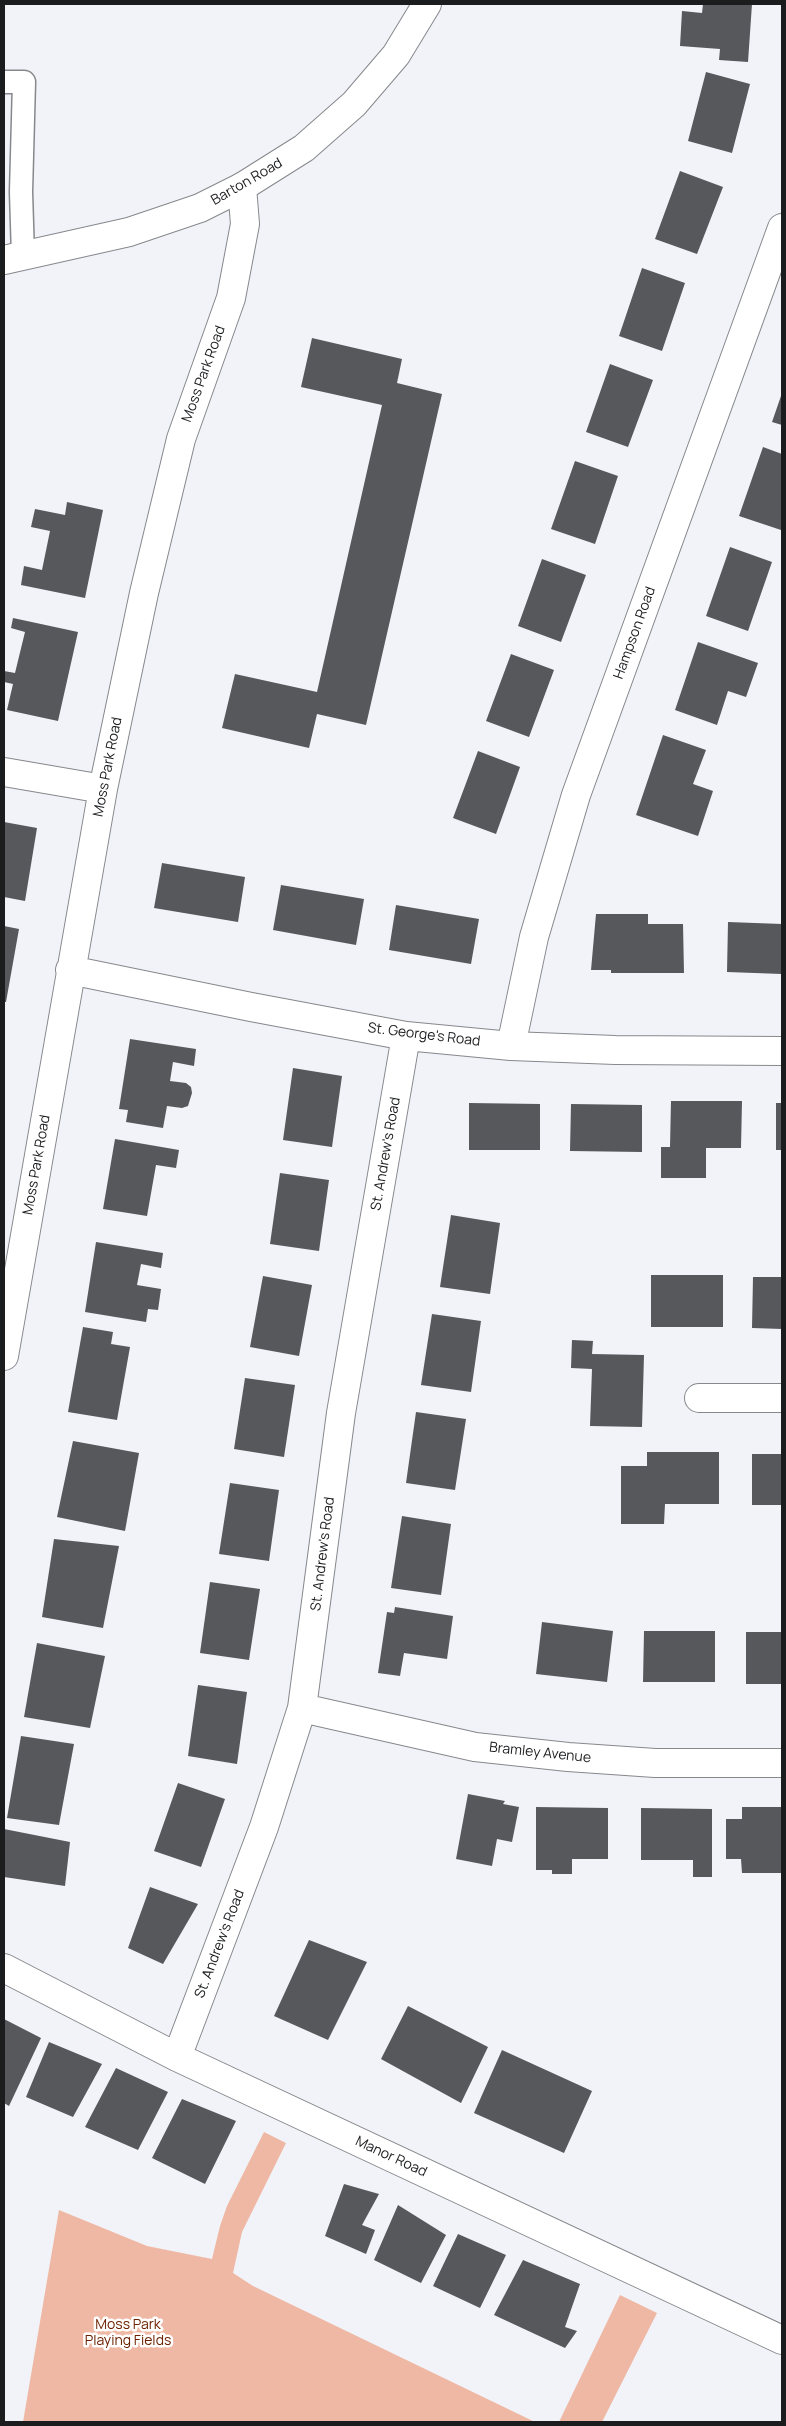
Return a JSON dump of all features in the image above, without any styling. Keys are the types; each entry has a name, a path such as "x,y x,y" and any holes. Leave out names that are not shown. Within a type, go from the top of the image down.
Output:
{"street":[{"name":"Barton Road","path":"13,258 129,232 200,208 242,187 304,148 354,104 396,55 427,4"},
{"name":"Moss Park Road","path":"4,1356 103,789 144,593 181,439 231,298 245,224 242,187"},
{"name":"Hampson Road","path":"511,1046 534,937 576,794 782,228"},
{"path":"4,772 103,789"},
{"name":"St. George's Road","path":"70,970 406,1036 511,1046 615,1050 782,1050"},
{"name":"St. Andrew's Road","path":"177,2057 264,1827 302,1708 341,1413 406,1036"},
{"path":"699,1398 782,1398"},
{"name":"Bramley Avenue","path":"302,1708 475,1747 568,1757 654,1763 782,1763"},
{"name":"Manor Road","path":"4,1968 177,2057 782,2340"}],"lane":[{"path":"4,82 24,82 21,192 13,258"}],"green space":[{"name":"Moss Park Playing Fields","path":"264,2132 286,2143 242,2232 233,2273 253,2286 535,2422 23,2422 59,2210 147,2246 212,2259 227,2206"},
{"path":"620,2295 657,2313 602,2422 559,2422"}],"building":[{"path":"703,4 752,4 748,62 719,60 720,49 680,46 682,11 702,13"},
{"path":"706,72 750,84 732,153 688,141"},
{"path":"680,171 723,187 697,254 655,239"},
{"path":"642,268 685,283 662,351 619,336"},
{"path":"312,338 402,359 397,383 442,394 366,725 317,714 309,748 222,728 235,674 317,692 382,405 301,387"},
{"path":"610,364 653,380 628,447 586,432"},
{"path":"782,393 782,425 772,422"},
{"path":"763,447 782,454 781,530 739,516"},
{"path":"575,461 618,476 595,544 551,529"},
{"path":"67,502 103,510 85,598 21,585 24,566 42,570 50,531 31,527 35,509 65,515"},
{"path":"730,547 772,562 748,631 706,616"},
{"path":"542,559 586,575 561,642 518,626"},
{"path":"13,618 78,632 58,721 7,710 13,684 4,682 4,671 15,673 25,632 11,628"},
{"path":"698,642 758,663 746,697 728,691 717,725 675,710"},
{"path":"511,654 554,670 529,737 486,721"},
{"path":"663,735 706,750 693,784 713,791 698,836 636,815"},
{"path":"478,751 520,767 496,834 453,818"},
{"path":"4,822 37,828 25,901 4,897"},
{"path":"162,863 245,877 238,922 154,908"},
{"path":"281,885 364,899 356,945 273,930"},
{"path":"396,905 479,919 471,964 389,950"},
{"path":"596,914 648,914 648,924 683,924 684,973 611,973 611,970 591,970"},
{"path":"728,922 782,924 782,974 727,972"},
{"path":"4,926 19,929 6,1002 4,1002"},
{"path":"130,1039 196,1049 194,1066 173,1062 170,1081 186,1083 191,1087 192,1093 188,1106 182,1108 167,1106 163,1128 126,1122 128,1110 119,1109"},
{"path":"293,1068 342,1076 332,1147 283,1140"},
{"path":"671,1101 742,1101 741,1148 706,1148 706,1178 661,1178 661,1147 670,1147"},
{"path":"469,1103 540,1104 540,1150 469,1150"},
{"path":"776,1103 782,1103 782,1150 776,1150"},
{"path":"571,1104 642,1105 642,1152 570,1151"},
{"path":"115,1139 179,1150 176,1168 156,1165 147,1216 103,1209"},
{"path":"280,1173 329,1180 319,1251 270,1244"},
{"path":"451,1215 500,1223 490,1294 440,1287"},
{"path":"96,1242 163,1253 161,1268 141,1264 137,1285 161,1289 158,1310 148,1309 146,1322 85,1312"},
{"path":"651,1275 723,1275 723,1327 651,1327"},
{"path":"263,1276 312,1285 299,1356 250,1347"},
{"path":"753,1277 782,1277 782,1329 752,1328"},
{"path":"432,1314 481,1321 471,1392 421,1385"},
{"path":"83,1327 113,1332 111,1344 130,1347 117,1420 68,1412"},
{"path":"572,1340 593,1341 592,1354 644,1355 642,1427 590,1426 592,1369 571,1368"},
{"path":"245,1378 295,1385 284,1457 234,1449"},
{"path":"416,1412 466,1419 455,1490 406,1483"},
{"path":"73,1441 139,1453 125,1531 57,1517"},
{"path":"647,1452 719,1452 719,1504 665,1504 664,1524 621,1524 621,1466 647,1466"},
{"path":"752,1454 782,1454 782,1505 752,1505"},
{"path":"230,1483 279,1490 269,1561 219,1554"},
{"path":"402,1516 451,1524 441,1595 391,1588"},
{"path":"54,1539 119,1546 103,1628 42,1617"},
{"path":"210,1582 260,1589 249,1660 200,1653"},
{"path":"395,1607 453,1616 447,1659 404,1653 400,1676 378,1673 387,1612 394,1613"},
{"path":"542,1622 613,1631 607,1682 536,1674"},
{"path":"644,1631 715,1631 715,1682 643,1682"},
{"path":"746,1632 782,1632 782,1684 746,1684"},
{"path":"37,1643 105,1656 90,1728 24,1717"},
{"path":"198,1685 247,1692 237,1764 188,1756"},
{"path":"21,1736 74,1744 59,1825 7,1818"},
{"path":"178,1783 225,1799 201,1867 154,1851"},
{"path":"468,1794 505,1801 503,1804 519,1807 512,1842 497,1839 492,1866 456,1859"},
{"path":"536,1807 608,1808 608,1859 572,1859 572,1874 552,1874 552,1870 536,1870"},
{"path":"742,1807 782,1807 782,1873 742,1873 741,1859 726,1859 726,1819 742,1819"},
{"path":"641,1808 712,1809 712,1877 693,1877 693,1860 641,1860"},
{"path":"4,1829 70,1842 65,1886 4,1877"},
{"path":"150,1887 198,1904 163,1964 128,1948"},
{"path":"309,1940 367,1962 328,2040 274,2016"},
{"path":"408,2006 488,2047 461,2103 381,2059"},
{"path":"4,2019 41,2038 9,2106 4,2103"},
{"path":"49,2042 102,2064 73,2117 26,2097"},
{"path":"502,2050 592,2091 564,2153 474,2113"},
{"path":"116,2068 168,2092 138,2150 85,2127"},
{"path":"182,2099 236,2121 205,2184 152,2158"},
{"path":"344,2184 379,2194 362,2225 375,2230 366,2254 325,2236"},
{"path":"398,2205 446,2235 421,2283 374,2260"},
{"path":"458,2234 506,2255 480,2308 433,2286"},
{"path":"523,2260 580,2284 565,2327 577,2331 565,2348 494,2315"}]}
